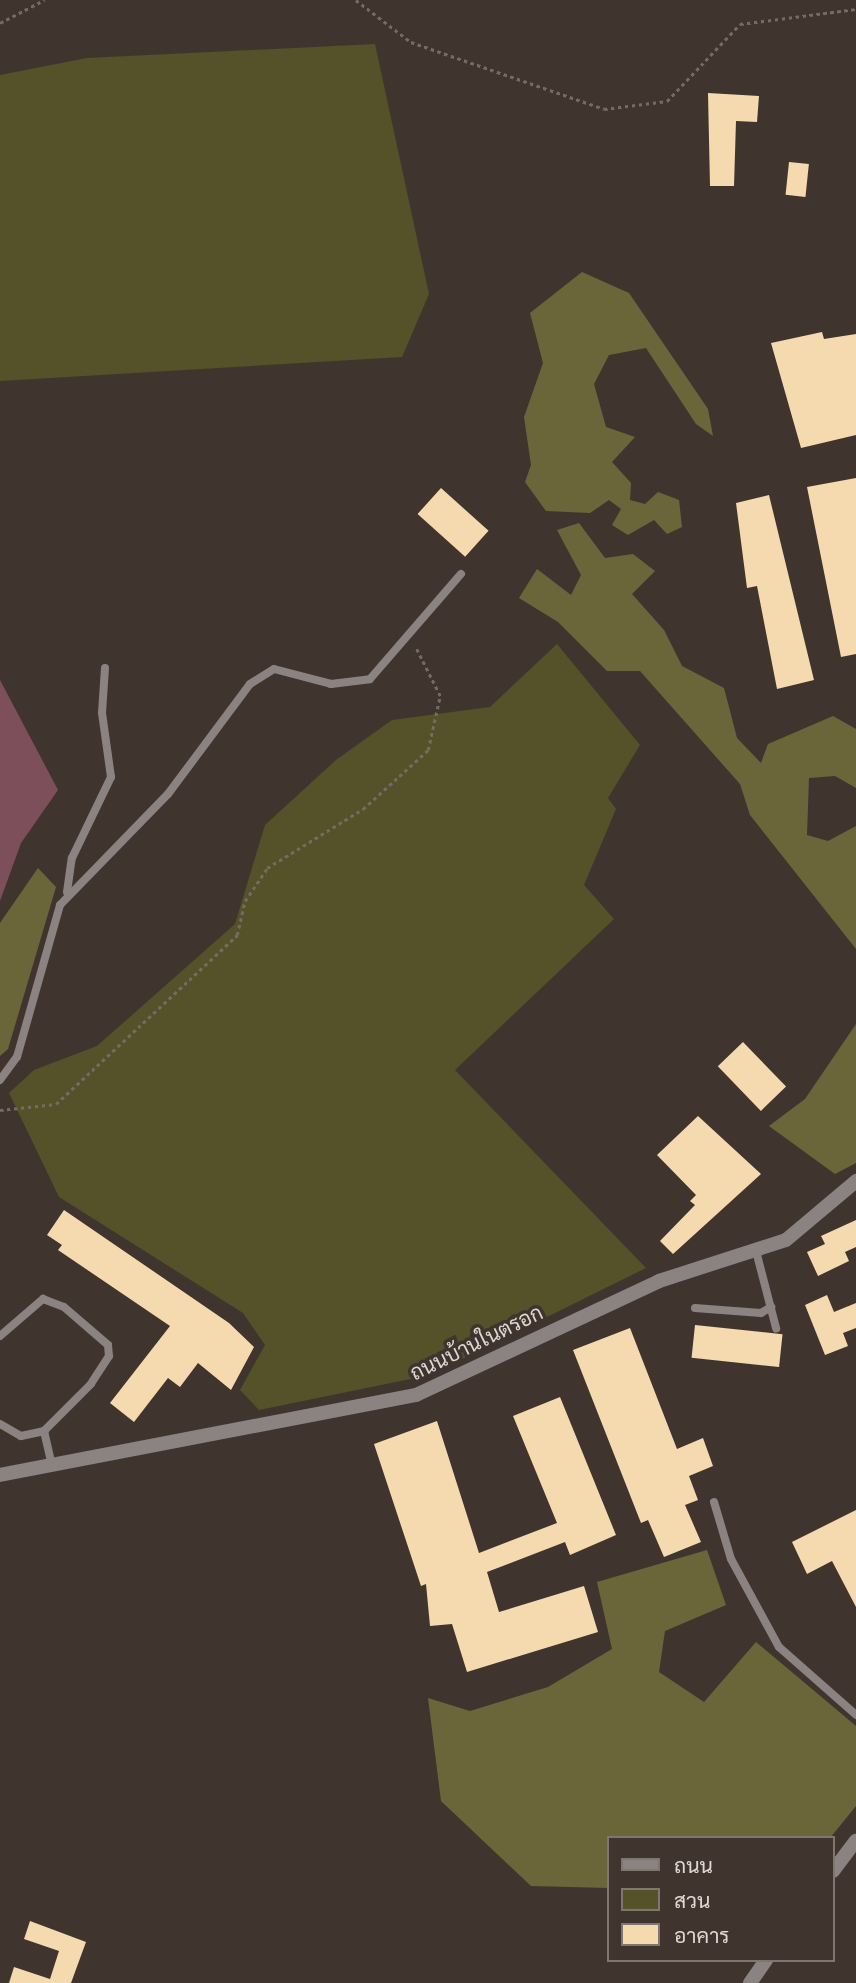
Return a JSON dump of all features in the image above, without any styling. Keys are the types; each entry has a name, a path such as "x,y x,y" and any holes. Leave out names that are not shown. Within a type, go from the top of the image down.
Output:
{"street":[{"name":"ถนนบ้านในตรอก","path":"0,1475 335,1406 416,1395 659,1281 756,1251 814,1220 856,1181"},
{"path":"835,1868 856,1842"},
{"path":"750,1983 765,1962"}],"lane":[{"path":"66,895 169,794 265,672 361,684 384,670 407,631 461,574"},
{"path":"0,1080 17,1057 66,895 72,858 111,777 102,713 105,668"},
{"path":"756,1251 776,1328"},
{"path":"0,1336 43,1299 64,1307 108,1345 109,1356 91,1384 44,1431 21,1436 0,1424"},
{"path":"695,1308 761,1313 772,1307"},
{"path":"44,1431 52,1466"},
{"path":"713,1502 731,1559 779,1647 856,1715"}],"path":[{"path":"0,23 44,0"},
{"path":"356,0 411,42 604,109 667,101 740,23 856,9"},
{"path":"0,1110 56,1104 237,935 245,901 267,868 363,809 428,750 440,696 407,631"}],"green space":[{"path":"375,44 429,294 402,357 0,381 0,75 87,58"},
{"path":"557,644 640,745 608,798 616,809 584,885 614,919 455,1070 646,1268 430,1375 259,1410 240,1390 265,1345 243,1313 59,1197 9,1093 34,1070 97,1046 235,924 265,825 336,760 392,720 490,707"}],"shaded area":[{"path":"582,272 629,293 708,409 713,436 696,424 646,348 609,355 594,384 606,427 635,437 612,462 631,483 630,500 645,504 658,492 679,500 682,527 667,534 654,520 628,535 612,525 621,509 609,500 590,513 546,511 525,482 531,465 524,417 543,363 530,313"},
{"path":"579,523 605,558 633,554 655,571 632,594 664,630 682,666 724,688 737,738 761,763 768,744 833,716 856,729 856,788 835,776 809,778 807,835 828,841 856,826 856,949 750,815 740,784 640,671 607,671 558,622 519,598 537,569 571,595 581,575 557,530"},
{"path":"0,680 58,790 21,843 0,901"},
{"path":"38,868 56,887 8,1049 0,1056 0,923"},
{"path":"856,1024 856,1163 835,1174 769,1126 805,1099"},
{"path":"707,1550 726,1605 665,1631 659,1672 704,1702 756,1642 856,1726 856,1806 832,1836 608,1836 608,1888 531,1886 441,1801 428,1698 470,1711 548,1687 612,1649 597,1582"}],"building":[{"path":"708,93 759,96 757,122 736,121 734,186 710,186"},
{"path":"789,162 809,164 805,197 786,195"},
{"path":"822,332 824,339 856,334 856,435 801,448 771,343"},
{"path":"856,478 856,654 841,657 807,487"},
{"path":"441,488 489,531 465,557 418,514"},
{"path":"769,495 814,680 777,689 757,586 747,588 736,503"},
{"path":"743,1042 786,1087 761,1111 718,1066"},
{"path":"698,1116 761,1174 673,1254 660,1241 695,1205 690,1201 696,1195 657,1155"},
{"path":"64,1210 229,1323 254,1347 231,1390 198,1363 180,1387 168,1378 134,1422 110,1403 170,1326 58,1250 62,1245 47,1235"},
{"path":"856,1220 856,1247 845,1252 849,1261 818,1276 807,1252 825,1244 821,1236"},
{"path":"827,1295 834,1312 856,1303 856,1328 843,1333 848,1346 825,1355 805,1305"},
{"path":"695,1325 783,1334 779,1367 692,1358"},
{"path":"630,1328 677,1449 703,1438 713,1466 689,1476 698,1500 685,1505 701,1542 664,1557 648,1520 641,1523 573,1350"},
{"path":"560,1397 616,1535 570,1555 565,1542 487,1572 499,1612 584,1586 598,1632 467,1672 452,1624 430,1626 426,1584 421,1586 374,1444 437,1421 479,1553 557,1523 513,1416"},
{"path":"856,1510 856,1607 832,1561 807,1574 792,1542"},
{"path":"30,1921 86,1942 71,1983 9,1983 14,1967 50,1979 59,1951 24,1939"}]}
